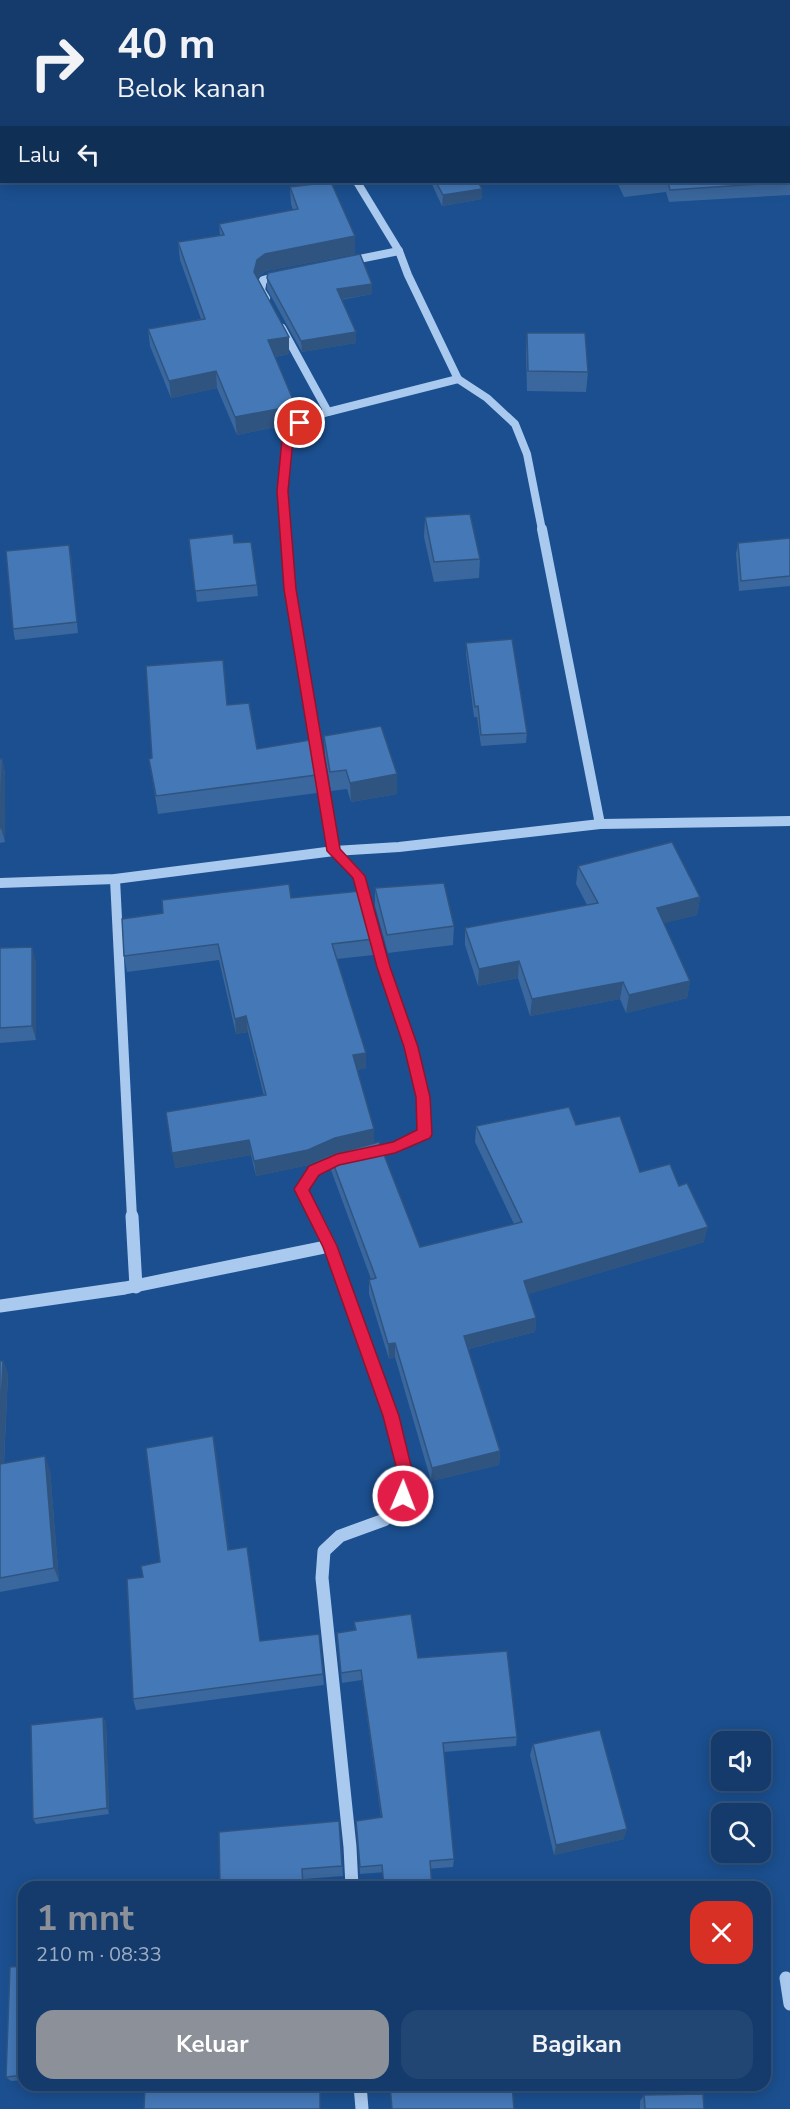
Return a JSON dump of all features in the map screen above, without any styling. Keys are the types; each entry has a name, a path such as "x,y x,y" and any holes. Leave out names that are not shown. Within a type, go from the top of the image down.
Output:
{"street":[{"path":"358,183 399,251 408,275 458,379 487,398 515,424 527,454 600,824"},
{"path":"344,262 399,251"},
{"path":"273,310 261,290 263,280 290,273"},
{"path":"278,320 328,412"},
{"path":"351,1881 350,1847 322,1578 324,1551 340,1536 384,1520 396,1509 403,1496 404,1470 391,1416 330,1246 302,1189 314,1170 337,1160 395,1147 425,1134 423,1097 411,1047 384,967 359,876 334,851 290,589 283,491 288,440 293,429 308,418 458,379"},
{"path":"0,883 115,879 334,851 399,847 600,824 790,821"},
{"path":"115,879 136,1287"},
{"path":"0,1306 136,1287 330,1246"},
{"path":"786,1978 790,2004"},
{"path":"360,2091 362,2109"}],"building":[{"path":"331,183 355,236 265,254 257,260 254,272 289,337 268,340 294,402 289,407 235,417 216,371 169,381 148,329 205,319 178,242 224,235 219,224 298,209 290,187"},
{"path":"437,183 479,183 482,189 443,195"},
{"path":"668,183 775,183 670,190"},
{"path":"360,254 372,284 337,289 356,332 301,341 267,278 268,273"},
{"path":"527,333 585,333 588,372 528,371"},
{"path":"470,514 480,559 434,562 425,517"},
{"path":"233,534 234,543 251,542 257,585 195,591 189,539"},
{"path":"790,538 790,576 741,581 738,543"},
{"path":"69,545 77,622 13,629 6,551"},
{"path":"512,639 527,733 481,735 466,643"},
{"path":"223,660 227,705 249,703 257,749 310,740 316,775 156,796 149,759 152,758 146,666"},
{"path":"381,726 397,774 350,783 346,770 330,772 324,736"},
{"path":"0,759 2,759 1,828 0,828"},
{"path":"672,842 700,897 657,908 690,981 629,995 623,982 532,999 519,961 479,969 465,928 598,903 578,866"},
{"path":"444,883 454,926 387,935 375,888"},
{"path":"289,884 291,898 360,891 373,939 332,944 366,1053 353,1055 374,1129 335,1138 308,1150 254,1161 249,1140 172,1153 166,1112 266,1095 246,1016 235,1019 218,944 124,956 122,919 163,913 162,900"},
{"path":"32,947 32,1026 0,1028 0,948"},
{"path":"569,1107 576,1125 620,1116 640,1172 670,1164 679,1186 687,1183 708,1227 524,1281 536,1318 464,1336 500,1451 432,1468 395,1343 388,1344 369,1280 376,1278 330,1155 379,1142 420,1247 522,1222 476,1126"},
{"path":"0,1361 3,1361 0,1423"},
{"path":"213,1436 228,1550 247,1547 260,1641 319,1634 323,1674 133,1699 127,1579 143,1577 141,1566 160,1562 146,1448"},
{"path":"45,1456 54,1568 0,1578 0,1464"},
{"path":"411,1614 418,1658 507,1651 517,1737 443,1743 454,1859 430,1861 432,1881 383,1881 382,1865 360,1867 356,1821 382,1817 361,1670 341,1673 337,1633 356,1630 354,1622"},
{"path":"103,1717 107,1808 33,1819 31,1725"},
{"path":"600,1730 627,1829 556,1845 533,1744"},
{"path":"339,1821 342,1866 302,1869 303,1881 220,1881 219,1832"},
{"path":"18,1966 18,2076 6,2077 10,1967"},
{"path":"145,2091 320,2091 320,2109 144,2109"},
{"path":"390,2091 512,2091 514,2109 392,2109"},
{"path":"703,2094 704,2109 645,2109 644,2095"}],"route":[{"path":"300,423 293,429 288,440 283,491 290,589 334,851 359,876 384,967 411,1047 423,1097 425,1134 395,1147 337,1160 314,1170 302,1189 330,1246 391,1416 404,1470 403,1496"}]}
